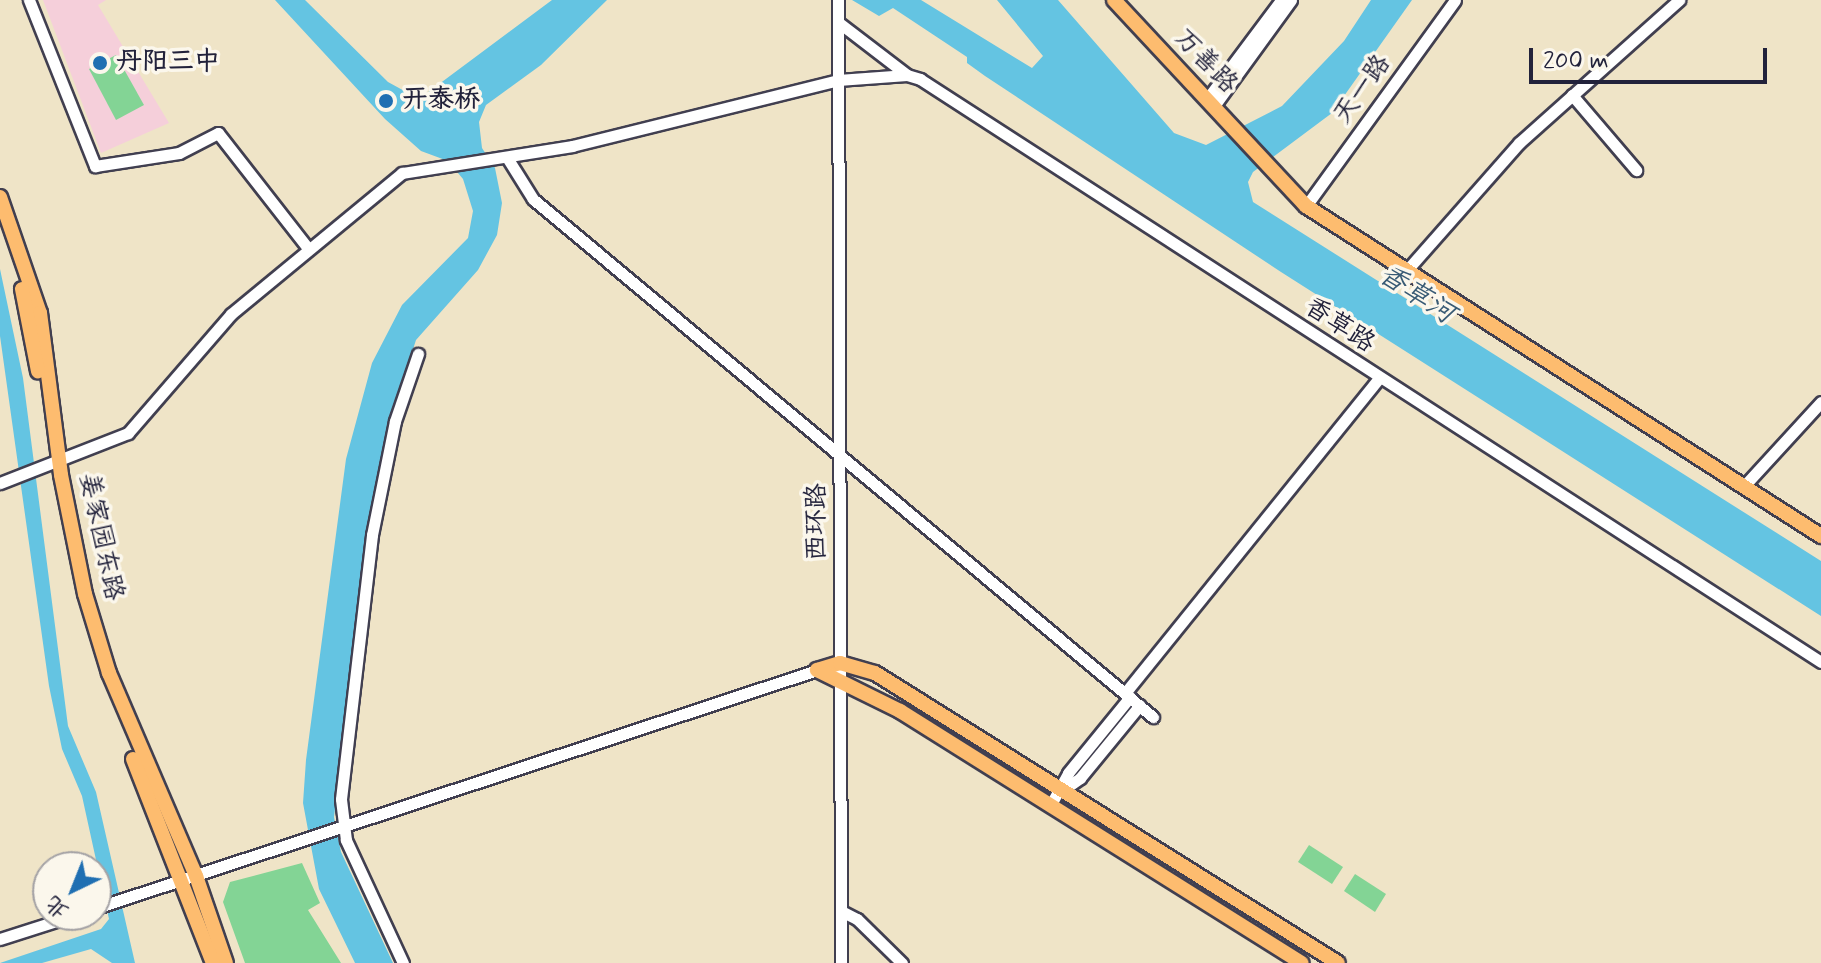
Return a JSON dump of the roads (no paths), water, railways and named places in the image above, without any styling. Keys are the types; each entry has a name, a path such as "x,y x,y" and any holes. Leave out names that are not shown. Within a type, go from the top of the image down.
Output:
{"main road":[{"name":"万善路","path":"1114,0 1306,206 1821,536"},
{"name":"姜家园东路","path":"0,197 40,313 50,464"},
{"name":"姜家园东路","path":"0,223 27,305 50,464 94,655 189,878"},
{"path":"817,670 840,663 875,673 1338,963"},
{"path":"817,670 840,679 1050,806 1301,963"},
{"path":"189,878 213,963"},
{"path":"189,878 226,963"}],"street":[{"path":"29,0 95,166 179,153 218,133 308,248"},
{"name":"西环路","path":"838,0 841,963"},
{"name":"天一路","path":"1306,206 1455,0"},
{"path":"1407,270 1519,143 1679,0"},
{"path":"1210,102 1282,2"},
{"name":"香草路","path":"838,22 907,75 920,79 1821,662"},
{"path":"0,483 128,433 231,314 402,173 508,159 838,80 907,75"},
{"path":"1572,95 1636,170"},
{"path":"508,159 533,199 840,452 1153,717"},
{"path":"403,963 340,826 342,760 372,535 395,421 418,354"},
{"path":"1050,806 1062,790 1068,773 1132,698 1379,378"},
{"path":"1744,486 1821,402"},
{"path":"112,903 817,670"},
{"path":"841,911 857,919 902,963"},
{"path":"0,939 32,929"}],"water":[{"path":"275,0 305,0 388,82 419,99 552,0 607,0 541,65 486,105 479,122 482,148 495,168 502,203 497,235 478,270 416,340 390,420 370,521 334,817 341,852 393,963 355,963 319,889 303,803 306,760 346,459 372,363 402,305 468,238 473,211 463,179 448,161 421,151 385,119"},
{"path":"852,0 921,0 1032,68 1043,56 997,0 1058,0 1174,133 1206,145 1282,106 1344,41 1371,0 1412,0 1332,113 1253,172 1248,182 1253,202 1821,561 1821,616 1281,272 985,76 967,63 967,57 893,8 879,16"},
{"path":"0,269 23,378 68,726 96,792 109,851 94,851 82,796 62,749 49,686 0,336"},
{"path":"112,862 135,963 112,963 91,949 42,963 0,963 95,931 112,931"}],"place":[{"name":"丹阳三中","path":"100,63"},
{"name":"开泰桥","path":"386,101"}],"water label":[{"name":"香草河","path":"1416,295"}]}
